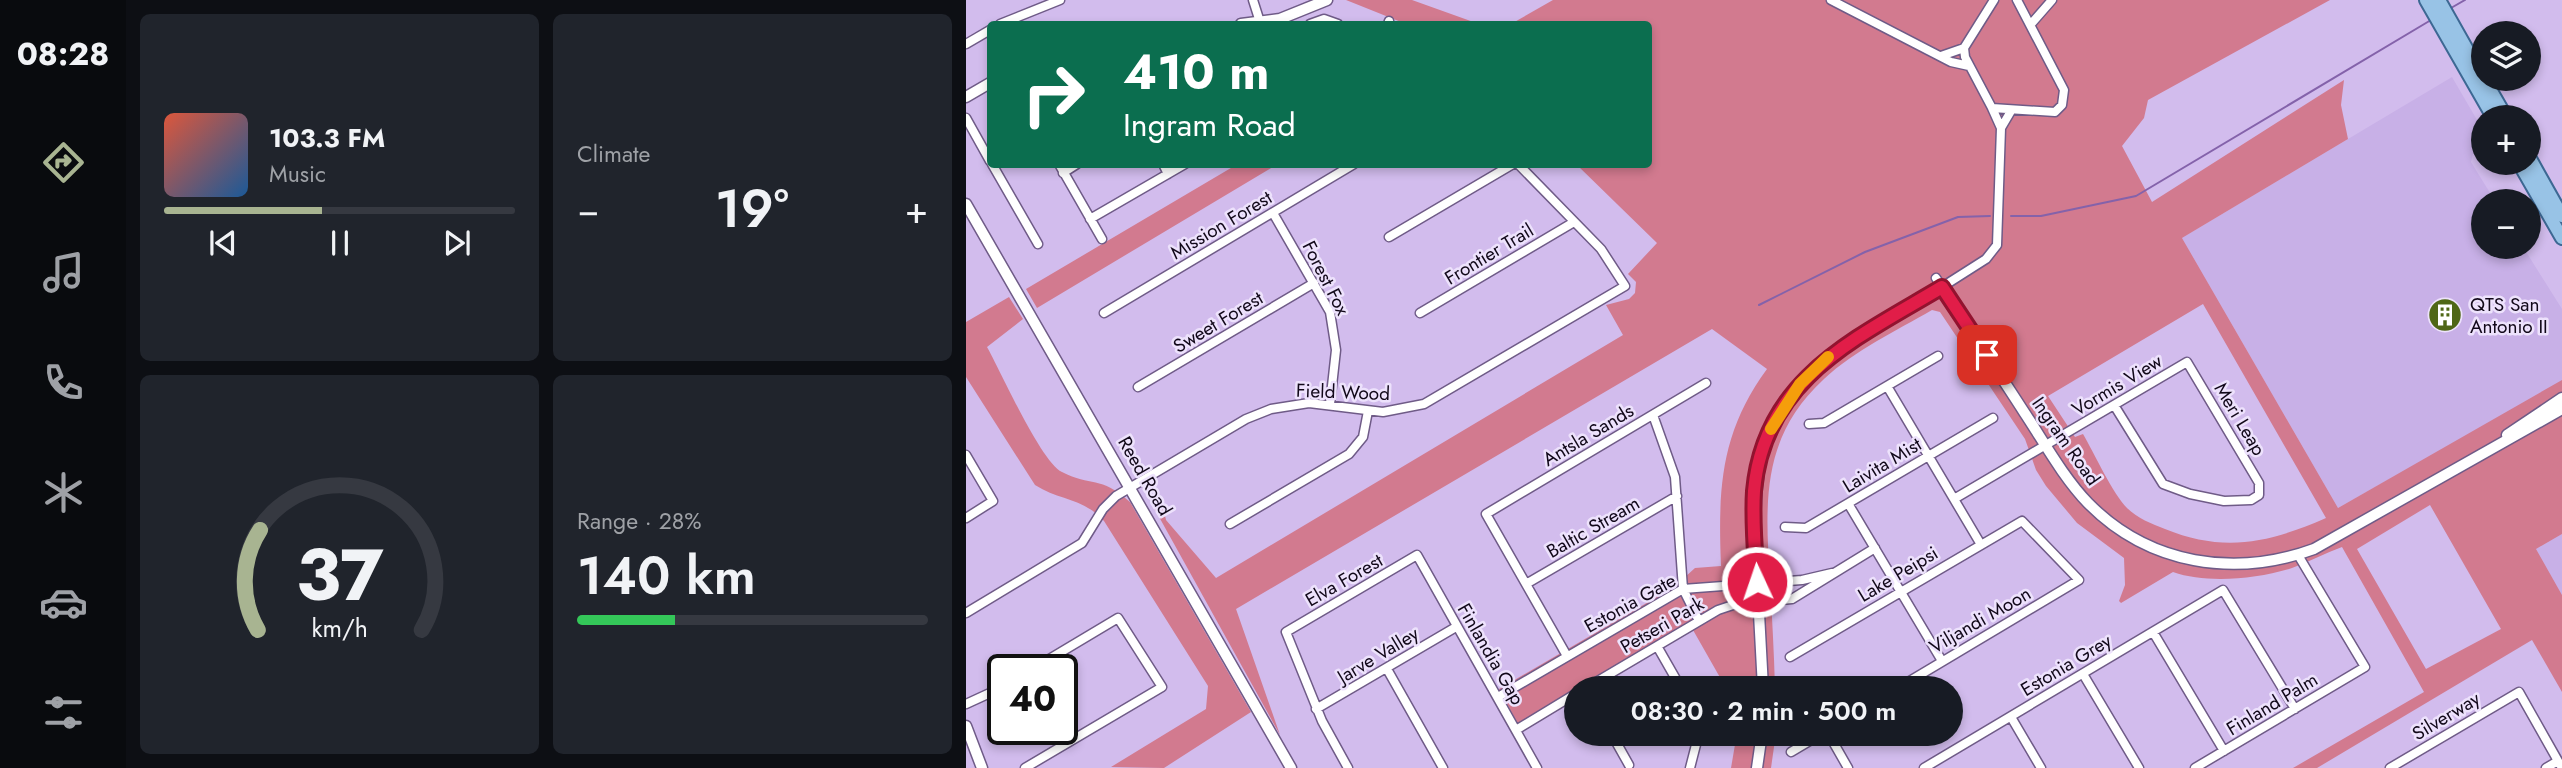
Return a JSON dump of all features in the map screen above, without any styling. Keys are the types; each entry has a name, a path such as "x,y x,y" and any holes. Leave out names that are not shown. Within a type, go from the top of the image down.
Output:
{"main road":[{"path":"2426,0 2486,105"},
{"path":"2439,0 2471,57"},
{"path":"2526,175 2562,238"},
{"path":"2539,175 2562,216"}],"street":[{"path":"1008,21 1060,0"},
{"path":"1251,21 1253,0"},
{"path":"1266,21 1296,15 1327,0"},
{"path":"1830,0 1941,56 1969,66"},
{"path":"1941,56 1964,48 1994,0"},
{"path":"2031,24 2052,0"},
{"path":"1992,108 2055,112 2060,109 2065,96 2019,1"},
{"path":"966,44 987,32"},
{"path":"1762,676 1755,488 1761,454 1777,417 1800,384 1828,357 1939,282 1986,259 1997,245 2001,128 1969,66 1964,48"},
{"path":"966,97 987,85"},
{"path":"2001,128 2011,111"},
{"path":"966,118 987,156"},
{"path":"994,168 1038,244"},
{"path":"1165,168 1168,174"},
{"path":"1090,219 1178,168"},
{"name":"Mission Forest","path":"1104,313 1347,168"},
{"path":"1389,237 1508,168"},
{"path":"1519,168 1574,222"},
{"path":"1061,169 1102,239"},
{"name":"Reed Road","path":"966,204 1291,768"},
{"name":"Forest Fox","path":"1273,213 1330,312 1335,334 1335,376 1330,404"},
{"name":"Field Wood","path":"966,613 1082,542 1110,502 1258,414 1296,404 1330,404 1368,411 1404,409 1437,398 1625,286 1601,249 1574,222"},
{"name":"Frontier Trail","path":"1420,313 1574,222"},
{"name":"Ingram Road","path":"1939,282 2046,446 2088,503 2122,531 2175,557 2221,565 2274,562 2314,549 2562,410"},
{"name":"Sweet Forest","path":"1138,387 1314,283"},
{"path":"1809,424 1824,423 1938,356"},
{"name":"Vormis View","path":"1954,499 2187,362"},
{"name":"Meri Leap","path":"2114,405 2163,484 2224,501 2251,500 2259,495 2259,483 2187,362"},
{"name":"Antsla Sands","path":"1526,584 1486,514 1706,383"},
{"path":"1887,386 1980,543"},
{"name":"Ingram Road","path":"2482,455 2562,398"},
{"path":"1230,524 1358,446 1366,429 1368,411"},
{"path":"1653,415 1671,459 1677,496 1683,589 1699,621"},
{"name":"Laivita Mist","path":"1785,527 1806,528 1993,418"},
{"path":"966,455 993,501 966,518"},
{"name":"Baltic Stream","path":"1526,584 1677,496"},
{"path":"1849,505 1942,661"},
{"name":"Lake Peipsi","path":"1790,657 1980,543 2022,521 2079,580"},
{"name":"Estonia Gate","path":"1758,603 1792,598 1875,548"},
{"name":"Finlandia Gap","path":"1417,555 1537,768"},
{"name":"Elva Forest","path":"1316,709 1286,632 1417,555"},
{"name":"Finland Palm","path":"2195,768 2365,667 2298,555"},
{"name":"Estonia Gate","path":"1497,697 1683,589 1802,580 1832,573"},
{"name":"Viljandi Moon","path":"1918,676 2079,580"},
{"path":"1526,584 1567,656"},
{"name":"Estonia Grey","path":"1924,768 2223,590 2295,709"},
{"name":"Petseri Park","path":"1606,676 1699,621 1736,604 1758,603"},
{"path":"1058,654 1118,618 1162,687 1078,737"},
{"name":"Jarve Valley","path":"1316,709 1456,627"},
{"path":"2153,632 2224,751"},
{"path":"1657,646 1674,676"},
{"path":"1387,669 1443,768"},
{"path":"2082,674 2138,768"},
{"name":"Silverway","path":"2390,768 2519,692 2560,764"},
{"path":"966,704 987,694"},
{"path":"1516,730 1564,701"},
{"path":"1316,709 1348,768"},
{"path":"2011,717 2041,768"},
{"path":"966,726 982,768"},
{"path":"1025,768 1064,745"},
{"path":"1618,746 1629,765"},
{"path":"1690,768 1696,746"},
{"path":"1757,768 1760,746"},
{"path":"1791,752 1802,746"},
{"path":"1834,746 1848,768"},
{"path":"1939,759 1944,768"},
{"path":"2546,768 2560,764"}],"shaded area":[{"path":"1346,0 1412,0 1471,21 1398,21"},
{"path":"1553,0 2330,0 2148,100 2144,118 2122,146 2152,202 2344,80 2341,105 2348,139 2182,238 2338,508 2562,380 2562,534 2536,549 2562,595 2562,692 2532,640 2317,768 2293,768 2424,692 2342,547 2292,568 2263,575 2216,579 2173,572 2121,603 2119,601 2125,585 2124,558 2077,523 2046,486 2036,470 2025,439 1940,312 1932,310 1862,350 1836,369 1803,401 1788,424 1778,448 1768,498 1774,676 1719,676 1693,630 1616,676 1564,676 1564,707 1522,732 1499,689 1674,587 1695,568 1721,566 1720,512 1725,463 1740,416 1767,369 1712,329 1236,609 1280,735 1153,506 1162,502 1166,520 1216,578 1623,335 1606,305 1629,299 1635,293 1636,282 1628,274 1657,243 1580,168 1652,168 1652,21 1516,21","holes":["2203,304 2326,518 2266,539 2227,543 2187,536 2140,518 2122,502 2083,434 2075,437 2048,396","2430,505 2501,629 2426,669 2357,549"]},
{"path":"2452,77 2471,110 2471,175 2479,175 2488,189 2471,189 2471,259 2531,259 2562,309 2562,382 2338,508 2182,238"},
{"path":"1231,168 1271,168 1037,308 1026,289"},
{"path":"1009,297 1023,319 987,347 1033,435 1053,465 1062,472 1111,488 1130,502 1251,712 1164,768 1111,767 1206,709 1208,686 1104,521 1079,503 1035,485 966,377 966,322"},
{"path":"2562,534 2562,595 2536,549"},
{"path":"1735,746 1774,746 1771,768 1731,768"}],"waterway":[{"path":"2451,8 2465,0"},
{"path":"2011,216 2041,216 2136,196 2431,20"},
{"path":"1759,305 1865,252 1958,217 1990,216"}],"slow traffic":[{"path":"1771,429 1787,400 1828,357"}],"place":[{"name":"QTS San Antonio II","path":"2445,315"}],"route":[{"path":"1757,582 1753,508 1761,454 1787,400 1814,369 1843,346 1942,287 1987,355"}]}
